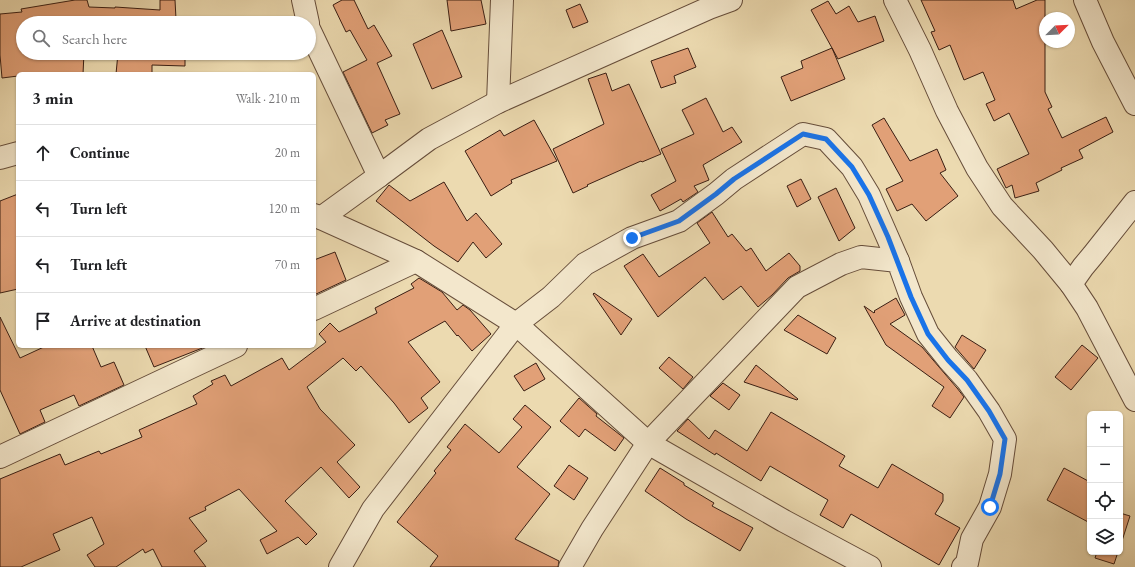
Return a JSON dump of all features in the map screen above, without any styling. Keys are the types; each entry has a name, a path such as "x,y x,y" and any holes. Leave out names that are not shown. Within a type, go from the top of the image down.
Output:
{"street":[{"path":"303,0 306,16"},
{"path":"498,102 502,0"},
{"path":"318,217 379,176 429,139 498,102 708,4 731,0"},
{"path":"895,0 920,50 947,111 977,168 1002,206 1043,250 1071,284 1087,308 1135,400"},
{"path":"1085,0 1103,42 1135,104"},
{"path":"316,44 364,148 379,176"},
{"path":"340,567 373,509 516,324 551,297 585,264 632,238 679,221 734,179 803,134 826,139 852,167 869,195 928,334 948,360 967,380 989,411 1005,439 1000,474 990,507 972,539 967,563 963,567"},
{"path":"0,158 16,154"},
{"path":"1071,284 1082,267 1135,202"},
{"path":"318,217 416,262 516,324 648,443 784,521 870,567"},
{"path":"570,567 592,529 648,443 797,287 841,264 861,257 898,261"},
{"path":"316,308 416,262"},
{"path":"0,457 232,348"}],"building":[{"path":"75,0 87,0 89,7 160,10 160,0 175,0 176,16 16,16 16,60 84,60 83,72 16,72 16,76 2,78 0,55 0,14 22,12 21,9"},
{"path":"342,0 354,0 368,29 374,25 392,56 377,63 400,114 385,120 388,125 372,133 343,72 367,60 350,30 346,32 333,5"},
{"path":"447,0 481,0 486,24 451,31"},
{"path":"921,0 1013,0 1016,9 1037,0 1045,0 1045,12 1039,12 1039,48 1045,48 1045,92 1052,107 1048,109 1062,138 1106,117 1113,132 1079,150 1083,158 1061,168 1062,170 1036,183 1039,191 1015,198 1012,185 1006,188 997,169 1029,154 1009,113 994,121 986,104 995,100 983,72 964,80 950,45 939,50 931,32 935,31"},
{"path":"828,1 836,14 849,6 858,22 875,16 884,41 838,59 811,10"},
{"path":"580,4 588,22 573,28 566,10"},
{"path":"442,30 462,77 432,89 413,44"},
{"path":"688,48 696,67 674,76 676,83 661,88 651,61"},
{"path":"832,48 845,79 791,101 781,77 803,68 801,61"},
{"path":"117,60 185,60 185,66 152,65 152,72 116,72"},
{"path":"606,73 612,91 629,84 661,154 642,162 641,161 587,185 588,186 573,193 553,149 604,124 588,79"},
{"path":"706,98 723,132 732,127 742,142 703,165 709,180 694,186 698,192 683,202 681,199 660,211 651,195 676,181 661,149 694,134 682,110"},
{"path":"884,118 910,161 937,149 946,170 940,173 958,196 926,221 912,204 897,211 886,189 903,181 872,125"},
{"path":"534,120 557,161 511,180 512,183 491,196 465,151 500,130 504,136"},
{"path":"801,179 811,199 797,207 787,186"},
{"path":"444,182 467,221 476,213 502,244 486,258 473,242 458,262 434,246 376,201 389,185 410,201"},
{"path":"836,188 855,228 839,241 818,197"},
{"path":"16,195 16,289 0,293 0,201"},
{"path":"712,212 728,237 732,234 746,251 751,248 766,271 789,253 800,266 800,271 788,278 758,307 741,286 723,300 705,277 658,317 624,266 643,254 659,277 710,243 697,223"},
{"path":"335,252 346,280 316,294 316,259"},
{"path":"419,278 442,292 457,310 463,305 470,310 491,334 472,351 445,321 408,342 440,382 421,398 428,408 409,423 394,403 361,366 356,371 343,358 307,387 320,409 355,445 337,462 360,487 349,498 321,467 285,501 317,534 306,545 298,537 267,554 260,540 277,531 239,489 205,507 206,510 189,518 207,541 194,551 206,567 162,567 153,549 145,553 143,549 116,567 95,567 87,555 104,544 92,517 53,534 60,550 21,567 0,567 0,479 60,454 65,465 99,451 101,454 142,437 139,430 197,404 193,396 213,384 211,381 225,375 231,386 282,358 289,370 326,342 319,334 330,323 339,332 377,313 375,308 414,288 411,284"},
{"path":"594,293 632,319 621,335 593,294"},
{"path":"896,298 905,315 890,324 922,347 964,397 950,418 932,406 944,387 886,345 864,306 874,313 874,311"},
{"path":"798,315 836,338 827,354 784,330"},
{"path":"0,317 20,358 42,348 93,348 101,367 114,362 124,385 79,406 74,395 40,410 45,422 20,434 0,390"},
{"path":"962,335 986,350 974,369 955,347"},
{"path":"1082,345 1098,358 1071,390 1055,377"},
{"path":"146,348 202,348 154,367"},
{"path":"669,357 693,377 683,389 659,368"},
{"path":"536,363 545,379 524,391 514,376"},
{"path":"756,365 798,399 797,400 744,382"},
{"path":"723,383 740,395 729,410 710,396"},
{"path":"579,398 597,414 596,416 624,438 615,451 585,429 579,437 560,421"},
{"path":"525,405 551,427 517,467 550,494 515,539 559,561 558,567 430,567 438,556 397,522 436,473 434,471 451,450 447,447 465,424 499,453 522,427 513,419"},
{"path":"771,412 845,456 839,466 878,488 892,464 943,494 943,501 935,514 960,528 939,565 851,514 843,528 820,515 828,500 770,466 761,481 677,431 688,419 709,439 715,430 747,451"},
{"path":"569,465 588,478 574,500 554,486"},
{"path":"660,468 684,483 684,485 714,503 712,506 753,528 740,551 686,519 645,491"},
{"path":"1064,468 1087,480 1087,521 1047,500"},
{"path":"1123,514 1130,516 1123,538"},
{"path":"1096,555 1117,555 1114,564 1095,558"}],"route":[{"path":"632,238 679,221 734,179 803,134 826,139 852,167 869,195 928,334 948,360 967,380 989,411 1005,439 1000,474 990,507"}]}
